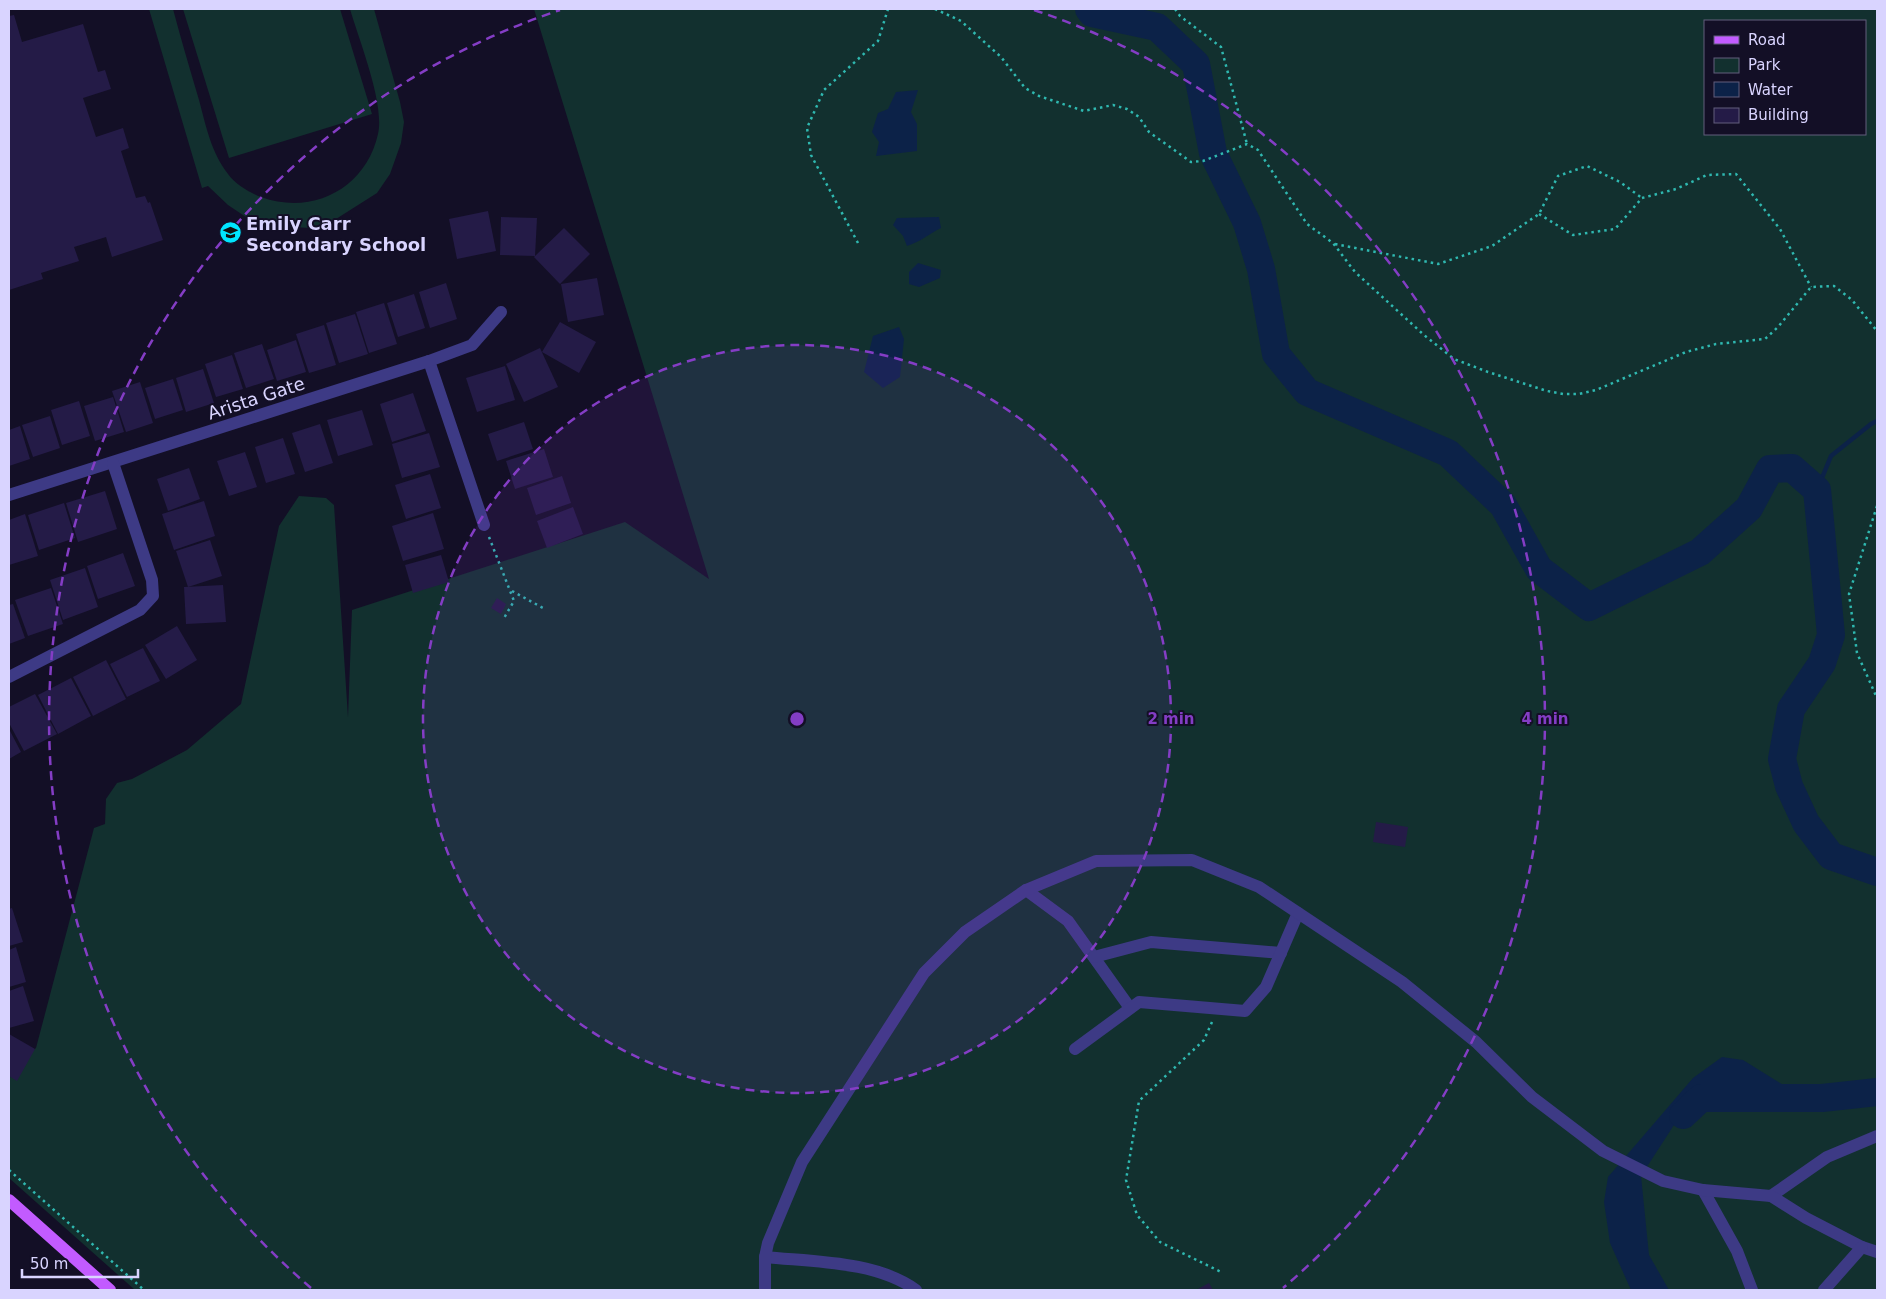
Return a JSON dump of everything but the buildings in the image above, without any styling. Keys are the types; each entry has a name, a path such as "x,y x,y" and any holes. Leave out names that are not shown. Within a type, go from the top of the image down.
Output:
{"main road":[{"path":"9,1200 110,1290"}],"street":[{"name":"Arista Gate","path":"9,495 428,361 472,345 500,312"},
{"path":"428,361 484,525"},
{"path":"9,677 140,610 153,596 152,580 113,463"},
{"path":"765,1290 765,1258 768,1243 802,1162 924,973 965,932 1026,890 1096,861 1192,860 1259,887 1402,982 1476,1042 1532,1097 1603,1151 1663,1181 1703,1190 1771,1196 1806,1218 1862,1247 1877,1252"},
{"path":"1026,890 1068,921 1130,1008"},
{"path":"1075,1050 1139,1002 1245,1011 1266,987 1298,913"},
{"path":"1094,957 1151,942 1281,953"},
{"path":"1771,1196 1827,1157 1877,1136"},
{"path":"1703,1190 1737,1251 1752,1290"},
{"path":"1824,1290 1862,1247"},
{"path":"765,1258 867,1268 902,1280 916,1290"}],"path":[{"path":"858,242 811,154 807,128 824,90 878,41 888,9"},
{"path":"935,9 961,20 1001,57 1025,88 1039,96 1084,111 1113,105 1127,108 1139,117 1149,132 1191,162 1203,161 1247,144"},
{"path":"1175,9 1180,16 1221,47 1247,144 1258,150 1307,224 1333,243 1355,272 1424,335 1454,359 1488,372 1563,394 1579,394 1596,390 1686,352 1716,344 1765,339 1783,322 1811,287 1834,286 1852,300 1877,331"},
{"path":"1333,243 1438,264 1492,246 1540,214 1558,176 1587,166 1620,182 1642,198"},
{"path":"1540,214 1573,235 1615,228 1642,198 1676,189 1707,175 1736,174 1780,228 1811,287"},
{"path":"1877,506 1849,594 1857,653 1877,698"},
{"path":"484,525 512,591 514,601 504,618"},
{"path":"512,591 543,608"},
{"path":"1217,1009 1204,1040 1139,1101 1126,1180 1137,1215 1160,1242 1223,1273"},
{"path":"9,1170 144,1290"}],"green space":[{"path":"149,9 173,9 210,138 217,157 228,174 243,188 261,197 280,202 300,203 318,200 334,193 349,183 362,169 372,153 378,134 378,106 375,89 350,9 374,9 404,122 401,143 390,174 377,193 336,219 310,228 275,226 249,219 228,205 208,186 202,188"},
{"path":"183,9 340,9 372,114 229,158"},
{"path":"534,9 1877,9 1877,1290 135,1290 9,1178 9,1079 20,1062 36,1048 94,828 105,824 106,799 117,783 132,779 187,750 241,704 279,526 299,496 326,498 334,505 348,717 352,610 625,522 709,579"}],"water":[{"path":"918,90 911,112 917,124 917,151 876,156 879,142 872,132 878,113 888,109 896,92"},
{"path":"939,217 941,228 907,246 903,236 893,225 897,218"},
{"path":"918,263 941,270 940,278 919,287 909,284 909,272"},
{"path":"899,327 904,339 900,377 883,388 864,372 873,336"},
{"path":"1722,1057 1743,1060 1793,1091 1822,1098 1791,1112 1772,1112 1738,1096 1714,1097 1674,1125 1641,1176 1649,1255 1669,1290 1631,1290 1610,1243 1604,1202 1608,1177 1693,1078"}],"waterway":[{"path":"1089,9 1092,13 1157,27 1196,64 1213,153 1247,223 1261,269 1276,354 1307,392 1448,453 1503,505 1539,569 1589,607 1700,552 1749,508 1770,469 1792,468 1817,490 1831,635 1822,663 1791,709 1782,759 1789,786 1806,823 1831,856 1877,872"},
{"path":"1817,490 1831,456 1877,421"},
{"path":"1683,1115 1701,1098 1822,1098 1877,1092"}],"place":[{"name":"Emily Carr Secondary School","path":"230,233"}]}
